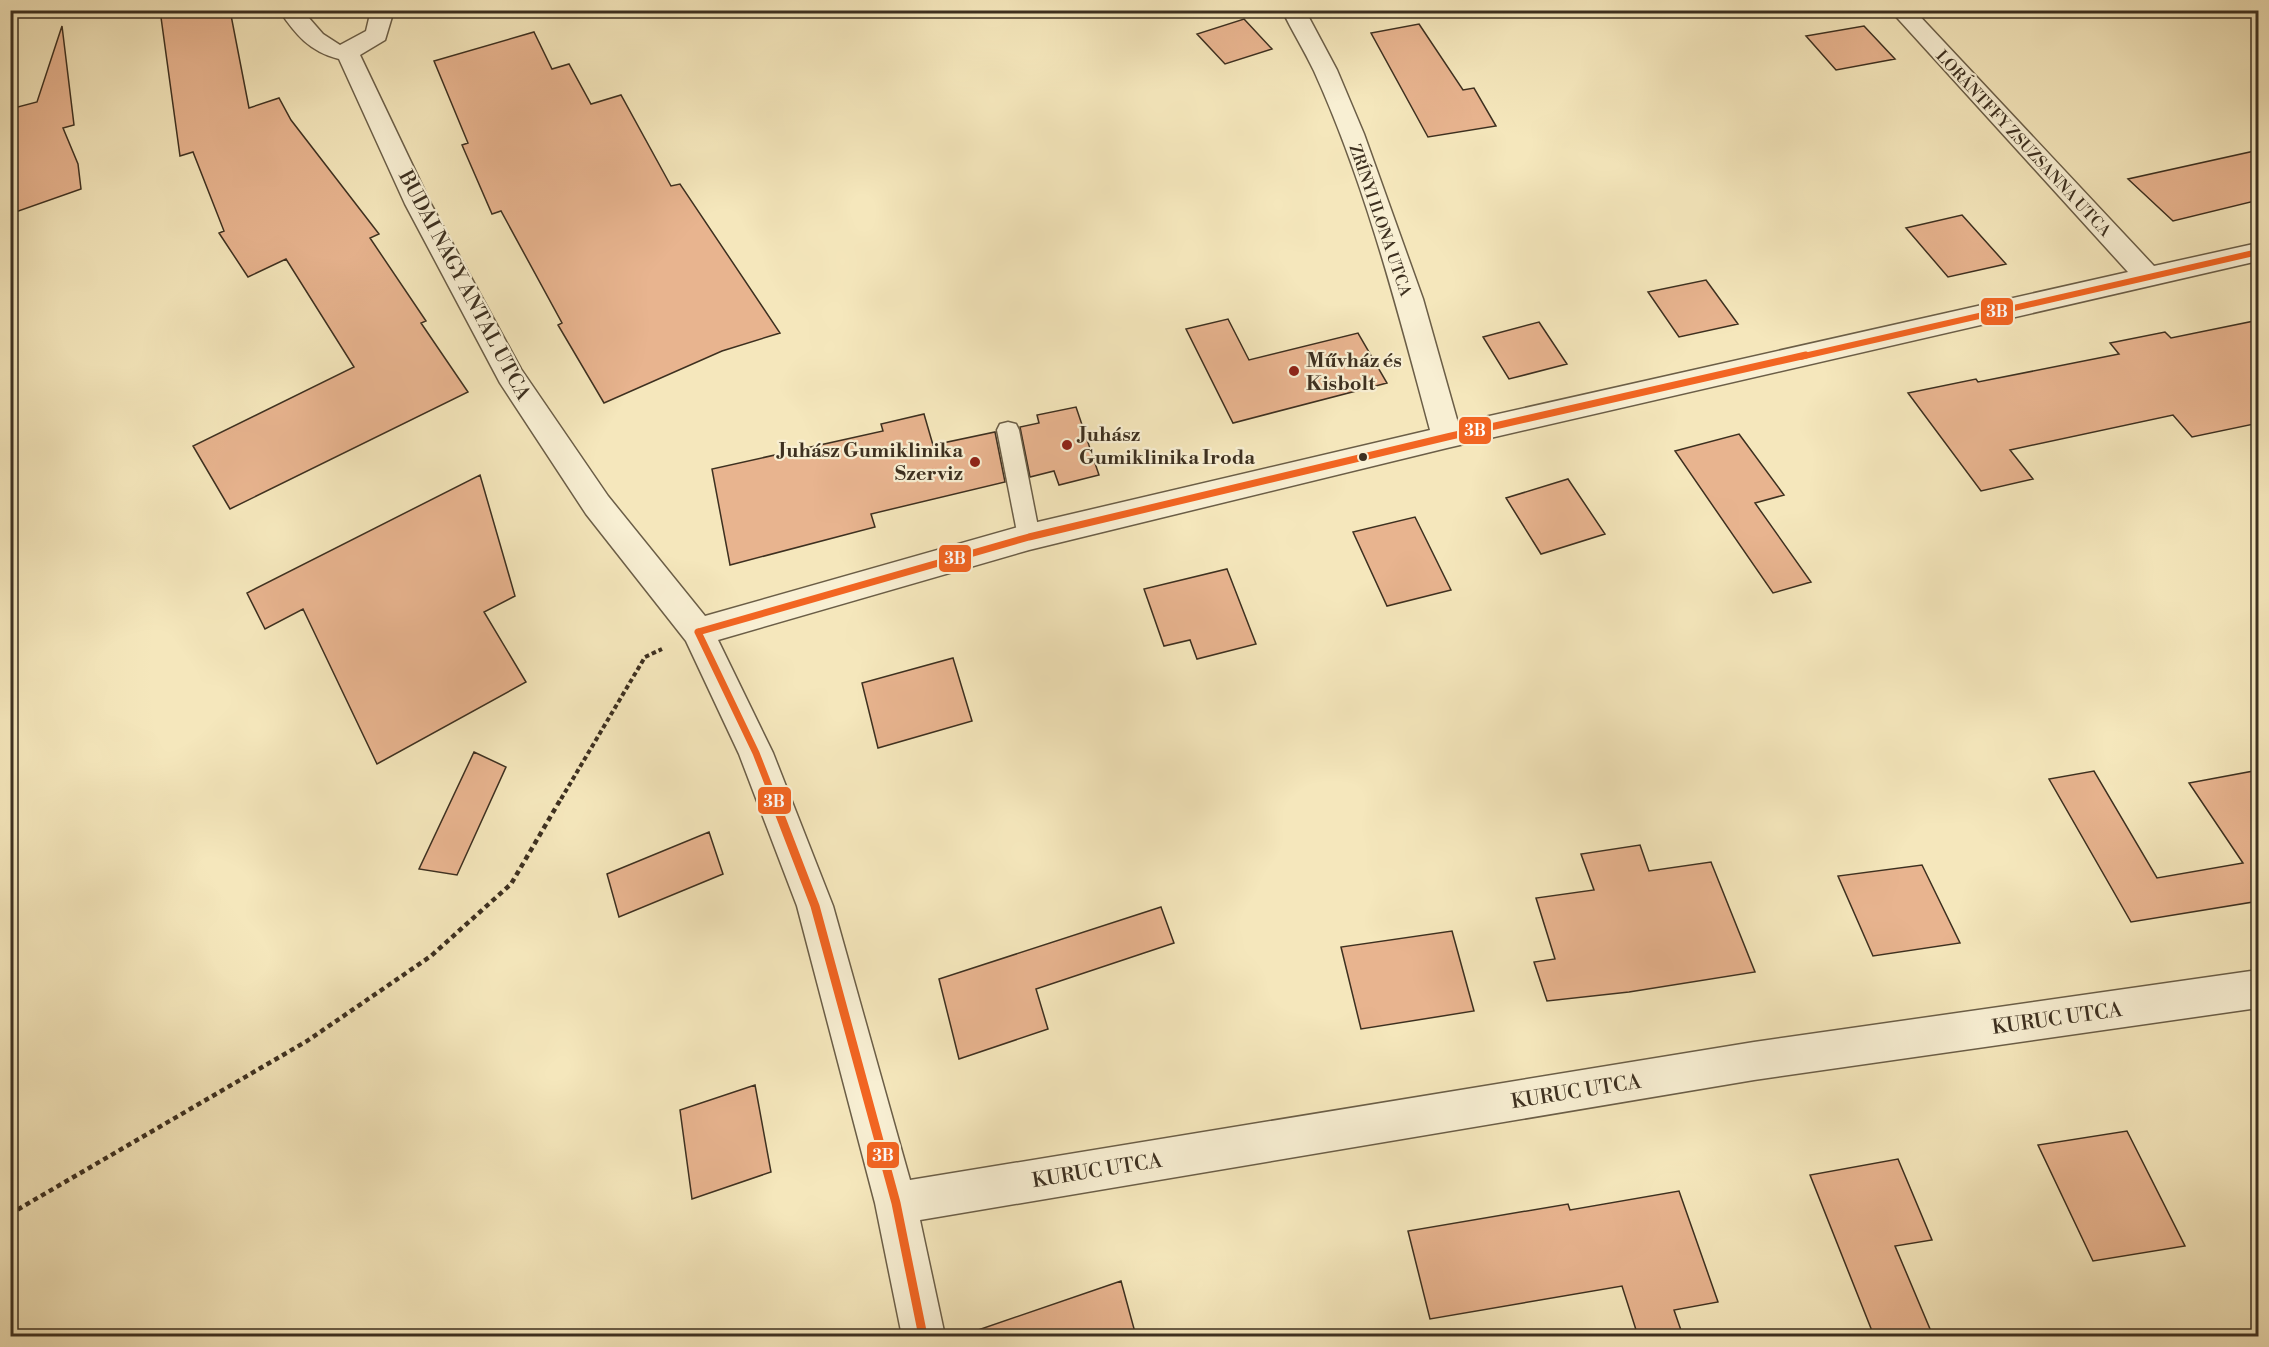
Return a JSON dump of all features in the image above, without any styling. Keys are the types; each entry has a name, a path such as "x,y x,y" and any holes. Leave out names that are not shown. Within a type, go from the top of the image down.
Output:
{"street":[{"path":"290,10 304,29 325,48 347,51 377,35 383,10"},
{"name":"ZRÍNYI ILONA UTCA","path":"1293,10 1325,70 1352,134 1409,298 1447,437"},
{"name":"LORÁNTFFY ZSUZSANNA UTCA","path":"1901,10 2147,276"},
{"name":"BUDAI NAGY ANTAL UTCA","path":"347,51 418,204 510,376 597,506 698,632 756,753 814,906 896,1203 923,1336"},
{"path":"698,632 1029,537 1447,437 2259,252"},
{"name":"KURUC UTCA","path":"896,1203 1754,1061 2259,989"}],"lane":[{"path":"1008,430 1029,537"}],"path":[{"path":"10,1214 307,1041 431,956 510,884 645,657 698,632"}],"building":[{"path":"160,10 230,10 249,108 279,98 291,120 379,234 370,238 426,321 421,323 468,392 230,509 193,446 354,367 286,259 248,277 219,233 224,231 193,152 180,156"},
{"path":"1244,19 1272,49 1225,64 1197,34"},
{"path":"1419,24 1463,90 1474,88 1496,126 1428,137 1371,33"},
{"path":"62,26 74,125 63,128 78,164 81,189 10,214 10,109 37,102"},
{"path":"1864,26 1895,59 1836,70 1806,36"},
{"path":"534,32 552,69 569,64 591,104 621,95 671,186 680,184 780,333 722,351 604,403 558,325 562,323 501,211 492,214 462,145 468,143 434,61"},
{"path":"2259,150 2259,200 2173,221 2128,179"},
{"path":"1962,215 2006,264 1948,277 1906,228"},
{"path":"1706,280 1738,324 1679,337 1648,292"},
{"name":"Művház és Kisbolt","path":"1228,319 1249,360 1358,333 1387,383 1233,423 1186,329"},
{"path":"2259,320 2259,423 2192,437 2173,415 2010,450 2033,479 1981,491 1908,393 1976,379 1978,382 2119,354 2110,343 2165,332 2171,338"},
{"path":"1539,322 1567,364 1509,379 1483,337"},
{"name":"Juhász Gumiklinika Iroda","path":"1076,407 1099,475 1059,485 1054,471 1030,477 1020,427 1039,423 1037,415"},
{"path":"924,414 933,445 995,432 1005,482 871,514 875,527 730,565 712,469 883,431 881,424"},
{"path":"1739,434 1784,495 1755,503 1811,582 1773,593 1675,451"},
{"path":"480,475 515,596 484,612 526,682 377,764 303,609 265,629 247,593"},
{"path":"1568,479 1605,534 1541,554 1506,498"},
{"path":"1415,517 1451,590 1387,606 1353,532"},
{"path":"1227,569 1256,644 1197,659 1190,640 1164,646 1144,589"},
{"path":"953,658 972,721 878,748 862,683"},
{"path":"474,752 506,767 457,875 419,869"},
{"path":"2259,770 2259,901 2131,922 2049,779 2094,771 2157,878 2243,863 2189,783"},
{"path":"709,832 723,874 619,917 607,874"},
{"path":"1640,845 1649,871 1711,862 1755,972 1629,992 1547,1001 1534,962 1555,959 1536,898 1594,890 1581,854"},
{"path":"1922,865 1960,943 1873,956 1838,876"},
{"path":"1161,907 1174,943 1036,989 1048,1029 959,1059 939,979"},
{"path":"1452,931 1474,1011 1361,1029 1341,947"},
{"path":"755,1085 771,1172 692,1199 680,1110"},
{"path":"2127,1131 2185,1246 2093,1261 2038,1145"},
{"path":"1898,1159 1932,1240 1895,1246 1933,1336 1874,1336 1810,1175"},
{"path":"1679,1191 1718,1302 1674,1310 1683,1336 1638,1336 1622,1286 1430,1319 1408,1231 1568,1204 1570,1210"},
{"path":"1121,1281 1136,1336 979,1336 978,1330"}],"transit line":[{"name":"3B","path":"698,632 1029,537 1447,437 2258,252"},
{"name":"3B","path":"698,632 756,753 815,906 896,1203 923,1336"}],"place":[{"name":"Művház és Kisbolt","path":"1294,371"},
{"name":"Juhász Gumiklinika Iroda","path":"1067,445"},
{"name":"Juhász Gumiklinika Szerviz","path":"975,462"}]}
